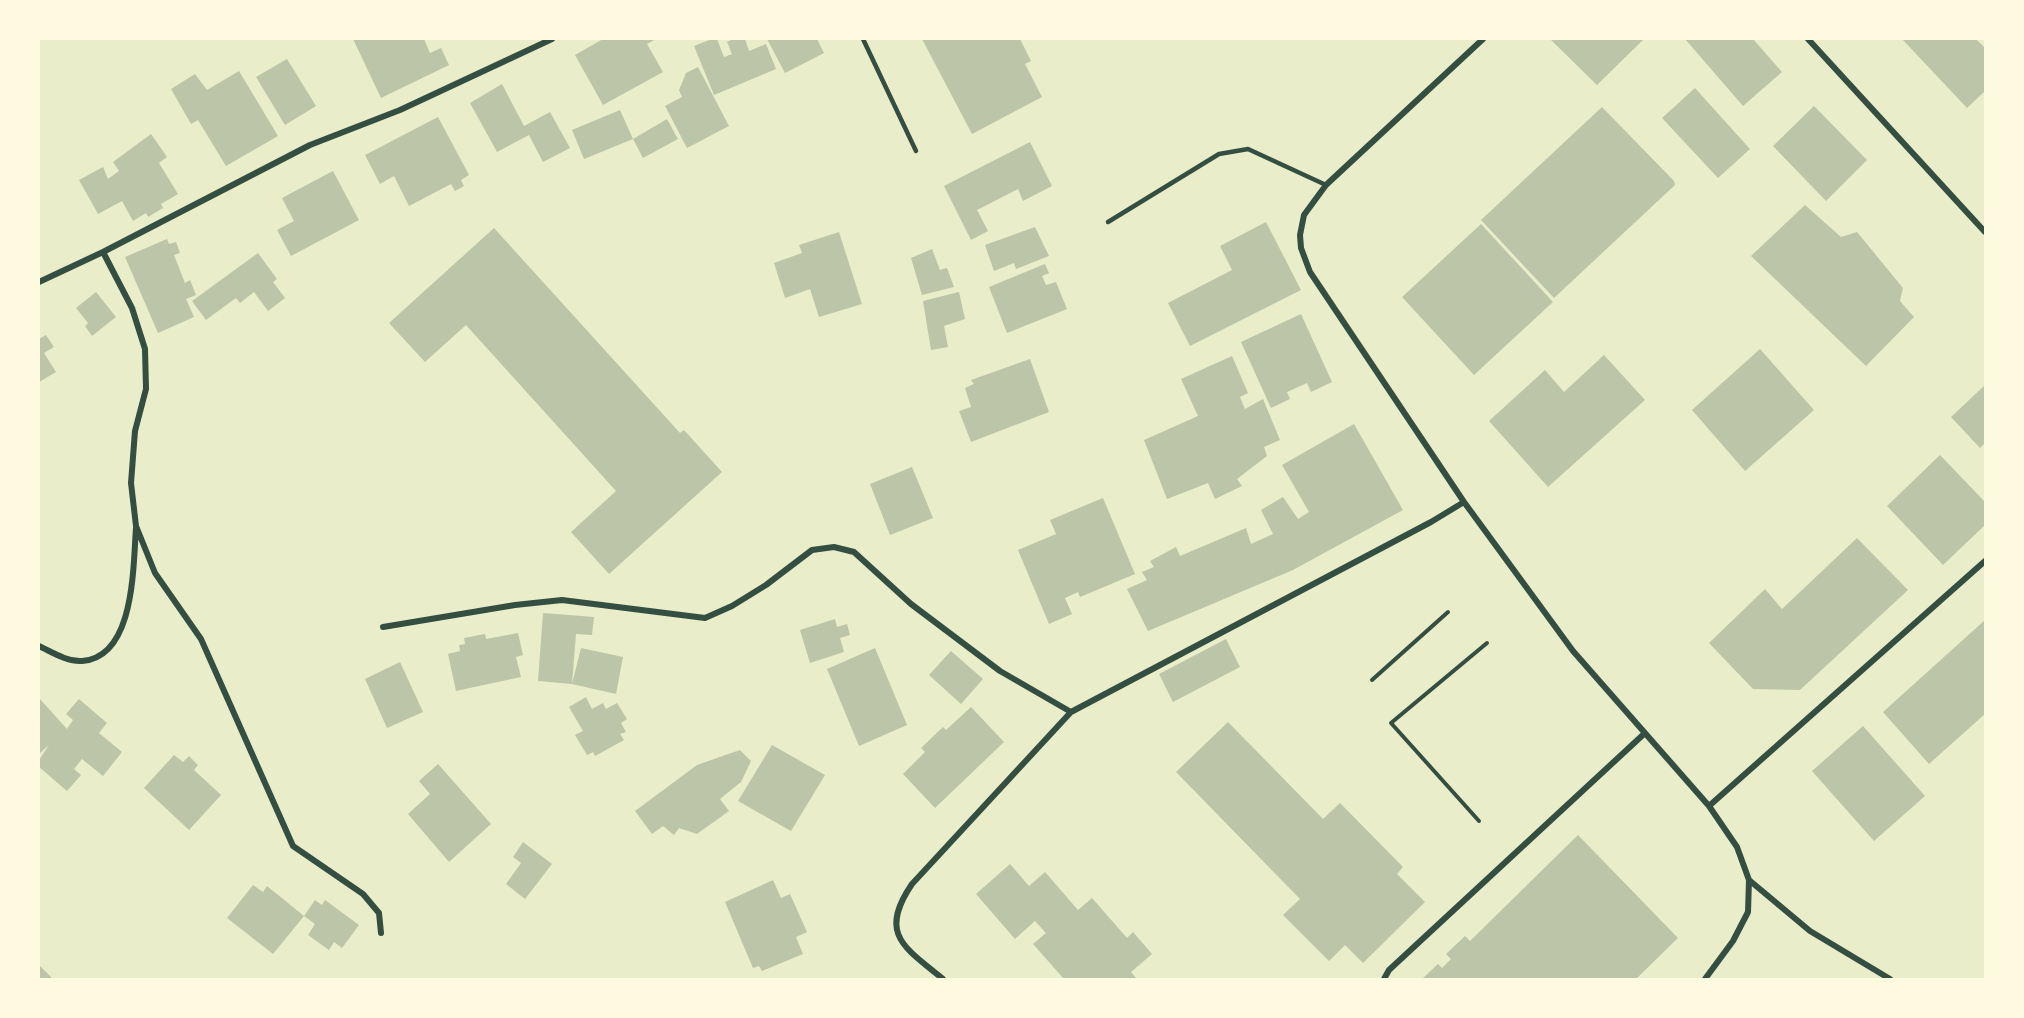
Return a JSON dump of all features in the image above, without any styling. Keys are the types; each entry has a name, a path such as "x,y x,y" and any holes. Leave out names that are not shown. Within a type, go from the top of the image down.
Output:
{"street":[{"path":"39,282 104,252 310,145 400,110 552,39"},
{"path":"1484,39 1326,185 1304,215 1300,235 1301,248 1310,272 1464,502 1573,651 1709,806 1737,847 1749,880 1748,912 1733,941 1705,979"},
{"path":"1808,39 1985,232"},
{"path":"39,646 60,657 81,662 105,655 118,636 130,596 136,526 130,483 135,431 146,389 145,349 132,308 104,252"},
{"path":"943,979 910,952 900,938 895,922 898,904 912,884 1071,712 1431,522 1464,502"},
{"path":"136,526 155,573 201,639 293,846 363,894 379,913 381,933"},
{"path":"384,627 515,605 562,600 705,618 732,606 766,585 812,550 834,547 854,552 911,604 991,664 1071,712"},
{"path":"1709,806 1985,561"},
{"path":"1384,979 1389,970 1645,733"},
{"path":"1749,880 1810,931 1890,979"}],"lane":[{"path":"863,39 916,151"},
{"path":"1108,222 1219,154 1248,149 1326,185"}],"path":[{"path":"1372,680 1448,612"},
{"path":"1479,821 1391,723 1487,643"}],"building":[{"path":"353,39 424,39 430,53 441,48 449,65 381,98"},
{"path":"603,39 656,39 647,44 663,72 603,105 575,55"},
{"path":"717,39 724,57 732,54 727,42 733,39 745,39 749,51 766,44 776,69 714,95 694,46"},
{"path":"767,39 817,39 824,53 785,73"},
{"path":"922,39 1020,39 1031,61 1025,64 1042,97 972,134"},
{"path":"1550,39 1644,39 1597,85"},
{"path":"1685,39 1753,39 1782,72 1743,106"},
{"path":"1902,39 1976,39 1985,48 1985,91 1967,108"},
{"path":"287,59 316,106 285,125 256,77"},
{"path":"698,67 729,126 687,148 665,106 682,97 679,90 686,73"},
{"path":"239,71 278,136 226,166 198,120 191,124 171,89 195,74 207,90"},
{"path":"502,84 524,126 550,112 570,148 543,162 529,135 497,152 470,103"},
{"path":"1695,88 1750,149 1718,178 1662,118"},
{"path":"1814,106 1867,160 1826,201 1773,146"},
{"path":"1602,107 1674,181 1675,185 1554,298 1481,220"},
{"path":"620,110 633,139 584,159 572,130"},
{"path":"438,117 469,175 461,180 464,186 455,191 451,184 409,206 394,176 380,184 365,155"},
{"path":"667,119 678,139 643,158 633,139"},
{"path":"151,134 167,157 159,163 178,194 161,204 163,208 148,217 146,213 133,221 122,201 98,214 79,180 103,167 108,179 119,171 113,162"},
{"path":"1030,142 1052,186 1023,201 1018,189 977,210 988,231 971,240 944,186"},
{"path":"333,171 359,220 291,256 277,230 294,221 282,198"},
{"path":"1805,205 1841,237 1857,232 1903,288 1900,301 1914,317 1866,366 1751,256"},
{"path":"1266,222 1301,290 1190,346 1168,303 1232,270 1220,246"},
{"path":"1481,224 1553,302 1474,375 1402,297"},
{"path":"1035,227 1049,256 1016,269 1014,263 994,271 985,245"},
{"path":"494,228 680,433 684,430 722,472 609,574 571,532 616,491 466,325 425,362 389,323"},
{"path":"839,232 862,304 819,317 810,289 785,298 774,263 802,253 799,245"},
{"path":"167,239 169,244 176,242 180,253 174,255 185,283 190,280 196,295 186,299 194,317 158,333 125,257"},
{"path":"932,249 940,270 947,268 954,287 922,295 911,258"},
{"path":"258,253 277,279 273,282 285,298 268,311 254,292 240,303 236,298 206,320 192,301"},
{"path":"1045,264 1049,273 1042,276 1046,285 1056,282 1067,309 1007,333 989,287"},
{"path":"96,292 116,317 92,336 85,326 88,323 76,308"},
{"path":"959,292 965,319 944,326 948,347 931,350 923,301"},
{"path":"1301,314 1332,382 1311,392 1307,383 1287,392 1290,399 1271,408 1241,342"},
{"path":"46,335 54,347 44,353 56,372 39,382 39,339"},
{"path":"1760,349 1814,410 1745,471 1692,410"},
{"path":"1604,355 1645,400 1548,487 1489,421 1545,370 1564,392"},
{"path":"1232,356 1248,393 1240,397 1245,409 1263,399 1280,440 1264,447 1267,456 1237,479 1242,486 1215,499 1208,483 1167,499 1144,440 1198,416 1181,379"},
{"path":"1030,359 1049,412 971,442 959,411 971,407 965,388 974,384 971,380"},
{"path":"1985,385 1985,443 1980,448 1951,417"},
{"path":"1354,424 1403,510 1293,570 1148,631 1127,589 1147,580 1142,572 1154,567 1150,561 1176,547 1180,556 1246,528 1251,544 1273,534 1261,510 1283,497 1298,519 1309,512 1282,465"},
{"path":"1940,455 1985,502 1985,525 1943,565 1887,506"},
{"path":"912,467 933,518 890,535 870,484"},
{"path":"1103,498 1135,574 1080,597 1078,592 1065,598 1072,614 1049,624 1018,550 1056,534 1050,520"},
{"path":"1857,538 1908,590 1800,690 1753,689 1709,643 1765,589 1782,609"},
{"path":"543,613 594,617 592,635 576,634 572,684 538,681"},
{"path":"835,619 837,627 847,624 850,635 840,638 844,652 810,663 800,630"},
{"path":"1985,620 1985,714 1929,764 1883,712"},
{"path":"518,633 523,655 516,657 521,677 456,691 448,654 460,651 459,645 465,644 464,638 485,634 486,639"},
{"path":"1226,639 1240,667 1173,702 1159,674"},
{"path":"581,648 623,657 616,694 572,684"},
{"path":"875,648 907,725 859,746 827,669"},
{"path":"951,651 983,679 961,704 929,675"},
{"path":"400,662 423,712 387,728 365,679"},
{"path":"586,697 592,709 603,703 606,709 617,703 627,719 621,723 626,732 620,734 624,740 595,756 593,752 587,755 575,735 583,731 569,707"},
{"path":"39,698 67,729 73,720 66,714 79,699 107,723 99,733 122,752 103,776 82,759 74,769 81,775 67,791 39,767 39,760 49,745 39,754"},
{"path":"971,707 1004,742 935,808 903,774 925,752 921,748 943,727 946,730"},
{"path":"1228,722 1323,819 1340,803 1403,867 1397,874 1425,902 1363,963 1345,945 1329,961 1283,915 1300,899 1176,772"},
{"path":"1863,726 1925,796 1874,841 1812,771"},
{"path":"772,745 825,775 791,831 738,801"},
{"path":"740,750 751,761 741,782 720,799 729,811 697,834 679,828 674,835 663,826 652,834 635,811 697,765"},
{"path":"174,755 183,762 189,756 198,765 194,770 221,795 189,830 144,788"},
{"path":"438,764 491,824 449,862 408,814 430,794 419,781"},
{"path":"1578,835 1678,938 1636,979 1422,979 1438,964 1442,968 1451,959 1446,954 1465,936 1470,941"},
{"path":"523,842 552,864 525,899 506,884 521,863 513,857"},
{"path":"1010,864 1029,886 1045,872 1078,910 1092,898 1127,938 1133,932 1152,954 1131,972 1137,979 1064,979 1033,944 1046,933 1035,921 1015,939 976,894"},
{"path":"773,880 781,898 790,894 807,932 796,937 803,954 762,971 759,966 753,968 725,902"},
{"path":"253,885 263,892 267,886 304,916 273,954 227,918"},
{"path":"315,900 322,905 325,900 359,925 342,948 334,942 329,950 308,935 315,924 304,916"},
{"path":"39,965 53,979 39,979"}]}
